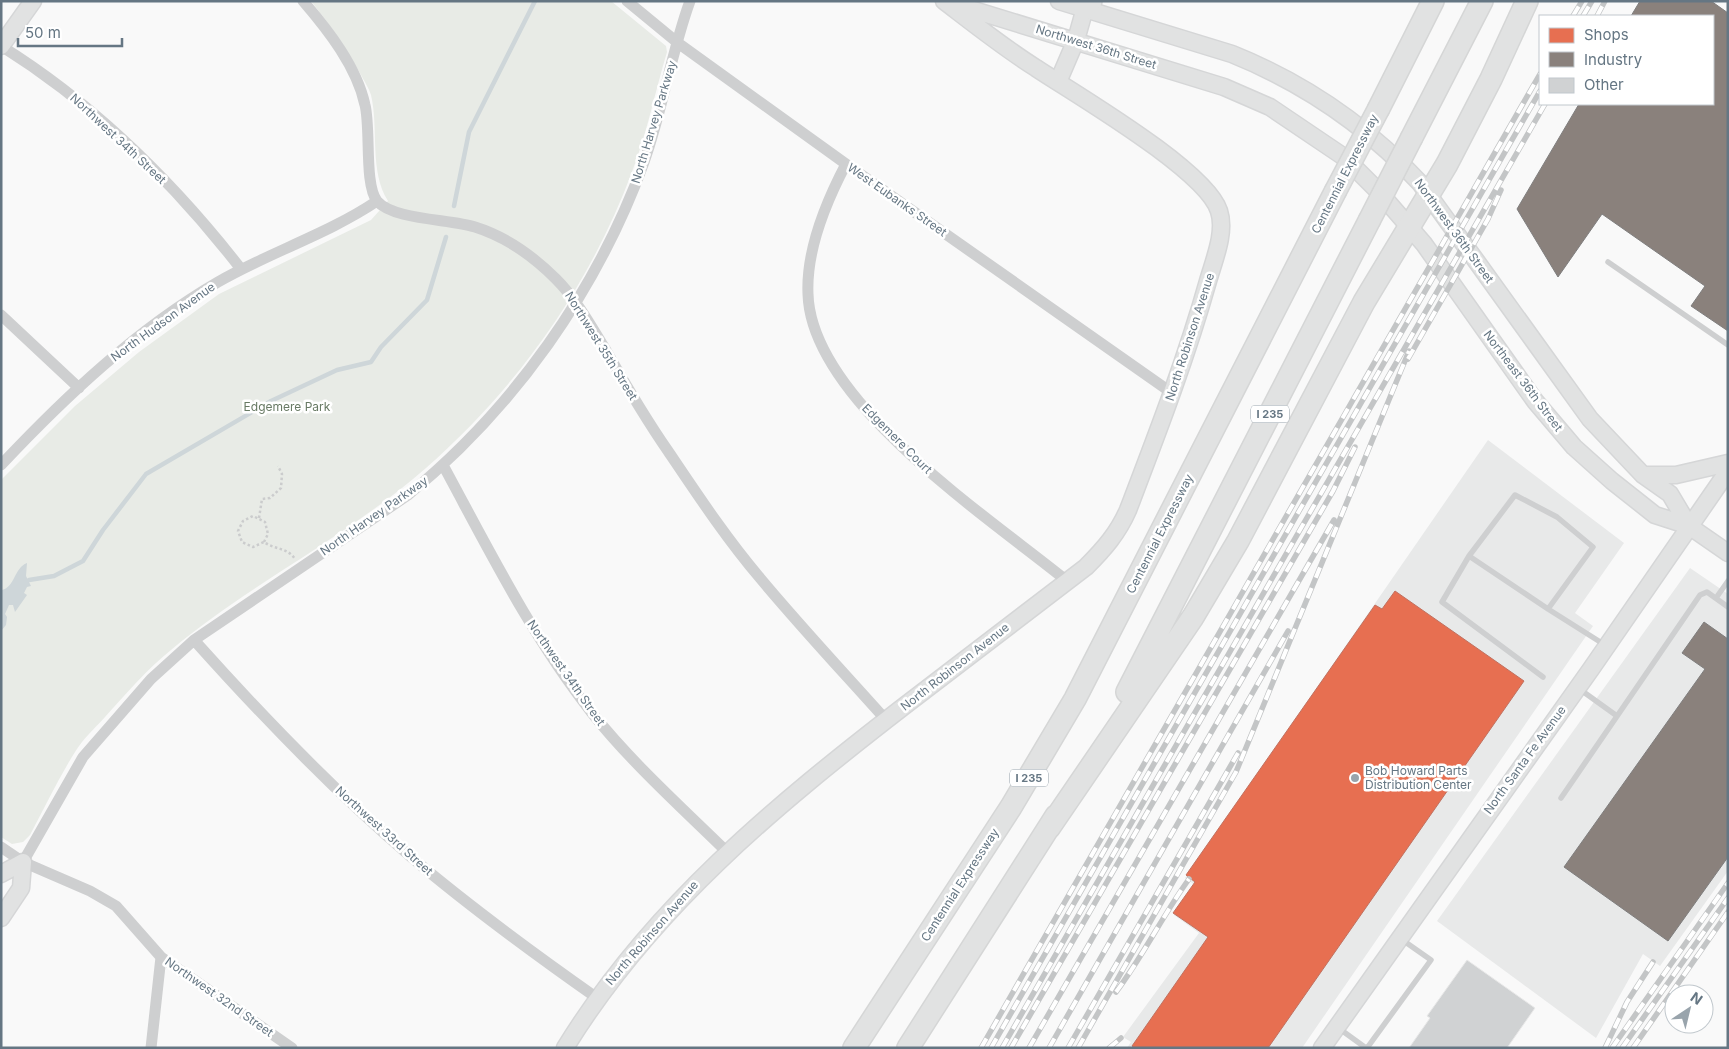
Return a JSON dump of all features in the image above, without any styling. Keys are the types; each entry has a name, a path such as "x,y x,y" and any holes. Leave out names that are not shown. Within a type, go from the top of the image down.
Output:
{"highway":[{"name":"Centennial Expressway","path":"854,1048 1048,748 1107,639 1433,1"},
{"name":"I 235","path":"908,1048 1050,828 1099,745 1482,1"},
{"path":"1050,828 1193,617 1223,566 1364,302 1429,194 1487,88 1527,1"}],"street":[{"path":"1,46 33,1"},
{"path":"303,1 336,44 362,94 367,119 370,181 377,201"},
{"name":"West Eubanks Street","path":"627,1 678,43 846,164 1172,393"},
{"name":"North Harvey Parkway","path":"1,918 21,888 24,862 74,770 88,750 151,679 194,640 408,495 443,466 505,401 538,358 576,303 616,231 654,130 690,1"},
{"path":"944,1 1058,82 1076,40 1086,4"},
{"name":"Northwest 36th Street","path":"948,1 1224,87 1270,108 1344,157 1409,227"},
{"name":"Northwest 36th Street","path":"1059,1 1086,4 1232,54 1282,77 1354,122 1402,164 1429,194 1569,392 1612,444 1643,475 1670,494 1689,526"},
{"name":"Northwest 34th Street","path":"1,46 59,86 140,156 208,228 241,269"},
{"name":"North Robinson Avenue","path":"565,1048 597,998 668,911 726,852 789,797 1067,581 1102,550 1122,525 1184,362 1214,258 1221,224 1220,212 1211,194 1183,168 1058,82"},
{"name":"Edgemere Court","path":"846,164 836,184 814,246 809,268 808,294 810,312 827,354 860,402 912,456 1067,581"},
{"name":"Northwest 35th Street","path":"377,201 385,208 398,212 460,223 496,236 526,253 559,281 576,303 658,437 733,543 760,577 886,720"},
{"name":"North Hudson Avenue","path":"1,465 79,388 169,315 241,269 355,216 377,201"},
{"name":"Northeast 36th Street","path":"1409,227 1433,257 1524,386 1574,447 1612,481 1655,515 1689,526 1728,553"},
{"path":"1,315 79,388"},
{"path":"1643,475 1676,475 1728,463"},
{"name":"Northwest 34th Street","path":"443,466 516,601 592,712 620,746 726,852"},
{"name":"North Santa Fe Avenue","path":"1322,1048 1607,646 1728,471"},
{"name":"Northwest 33rd Street","path":"194,640 227,677 337,790 392,840 528,949 597,998"},
{"name":"Northwest 32nd Street","path":"1,847 24,862 90,891 116,906 161,957 292,1048"},
{"path":"1,874 24,862"},
{"path":"151,1048 161,957"}],"lane":[{"path":"1608,262 1728,346"},
{"path":"1543,677 1442,602 1469,556 1515,495 1557,517 1593,547 1548,609"},
{"path":"1469,556 1607,646"},
{"path":"1716,598 1728,581"},
{"path":"1561,798 1700,595 1707,592 1728,606"},
{"path":"1577,688 1617,716"},
{"path":"1337,1027 1366,1048 1431,960 1399,938"}],"path":[{"path":"260,518 262,499 270,498 281,488 282,474 278,466"},
{"path":"253,516 260,518 268,528 264,542 253,546 247,545 239,537 239,526 243,521 253,516"},
{"path":"264,542 271,547 287,550 294,556"}],"shaded area":[{"name":"Bob Howard Parts Distribution Center","path":"1488,440 1624,543 1575,613 1593,626 1302,1048 1127,1048 1131,1042 1123,1037 1199,933 1174,915 1195,885 1185,878"},
{"path":"27,563 26,576 31,586 27,587 24,593 27,595 15,612 13,605 9,605 5,614 7,617 6,625 1,631 2,590 10,585 19,569"},
{"path":"1690,568 1728,594 1728,871 1660,966 1643,954 1596,1038 1437,921"}],"green space":[{"name":"Edgemere Park","path":"311,1 611,1 666,46 667,52 647,127 632,172 615,214 595,255 572,295 547,333 491,404 460,437 396,493 332,538 233,603 154,665 78,747 30,835 23,842 12,844 1,837 1,480 75,406 139,352 219,294 371,220 388,201 378,177 370,92 344,46"}],"building: Shops":[{"name":"Bob Howard Parts Distribution Center","path":"1395,591 1524,681 1268,1048 1135,1048 1132,1046 1208,937 1173,913 1195,882 1186,875 1375,605 1382,609"}],"building: Industry":[{"path":"1640,1 1711,1 1728,13 1728,331 1691,306 1705,286 1602,214 1558,277 1517,209 1578,105 1714,105 1714,15 1632,15"},
{"path":"1704,622 1728,639 1728,857 1668,941 1564,867 1705,669 1682,653"}],"building: Other":[{"path":"1467,960 1535,1008 1507,1048 1409,1048 1430,1018 1427,1016"}],"waterway":[{"path":"454,206 469,132 535,1"},
{"path":"29,580 54,576 83,561 103,530 146,474 271,401 337,370 371,362 381,347 427,300 446,237"}],"railway":[{"path":"1574,15 1582,1"},
{"path":"1584,15 1592,1"},
{"path":"1598,15 1605,1"},
{"path":"981,1048 1539,76"},
{"path":"991,1048 1539,93"},
{"path":"1002,1048 1544,105"},
{"path":"1408,359 1488,219 1501,190"},
{"path":"1078,1048 1236,772 1409,351"},
{"path":"1011,1048 1333,491 1355,447"},
{"path":"1029,1048 1334,520"},
{"path":"1049,1048 1288,631"},
{"path":"1068,1048 1238,753"},
{"path":"1116,992 1189,879"},
{"path":"1612,1048 1728,883"},
{"path":"1622,1048 1728,898"},
{"path":"1633,1048 1728,912"},
{"path":"1605,1048 1627,1002 1653,962"},
{"path":"1109,1048 1121,1038"}],"place":[{"name":"Bob Howard Parts Distribution Center","path":"1355,778"}]}
